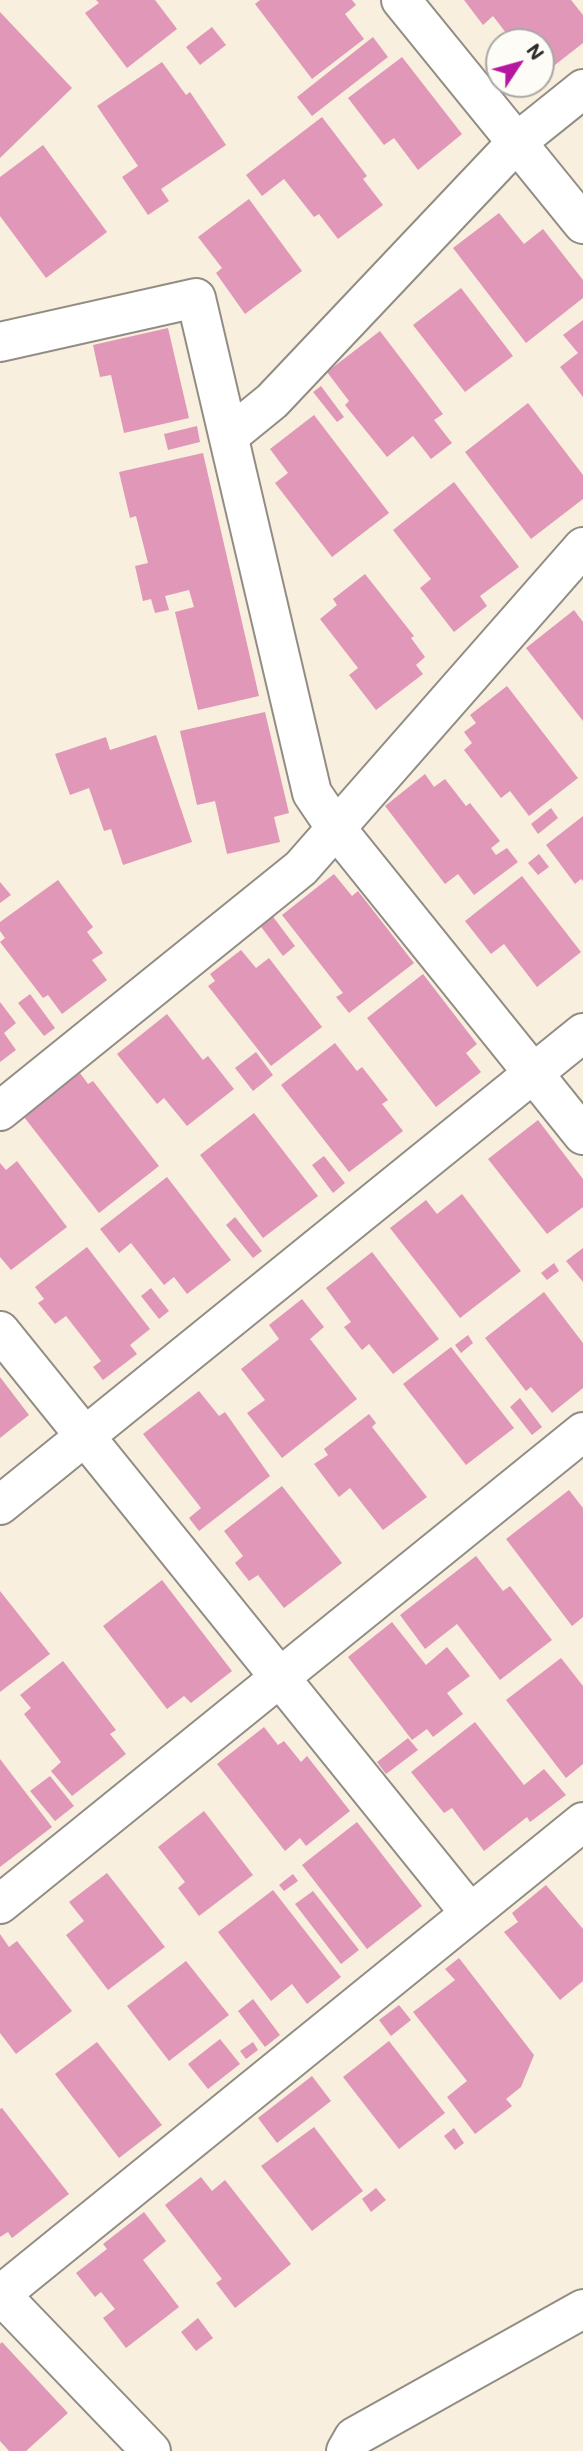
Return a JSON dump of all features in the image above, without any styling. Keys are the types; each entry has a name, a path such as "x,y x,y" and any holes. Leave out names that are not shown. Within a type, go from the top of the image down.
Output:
{"street":[{"path":"401,0 583,224"},
{"path":"229,436 272,401 517,142 583,89"},
{"path":"0,342 196,298 312,793 335,827 583,1135"},
{"path":"0,1111 300,868 583,547"},
{"path":"0,1506 583,1033"},
{"path":"0,1331 470,1913"},
{"path":"0,1904 583,1432"},
{"path":"151,2451 0,2295 583,1822"},
{"path":"346,2451 354,2437 583,2309"}],"building":[{"path":"96,0 155,0 177,29 127,68 85,13 99,3"},
{"path":"260,0 352,0 356,5 345,14 364,39 312,79 255,4"},
{"path":"464,0 571,0 583,15 583,43 555,65 555,28 502,28 493,16 483,25"},
{"path":"0,12 72,88 0,158"},
{"path":"212,27 226,45 200,65 186,47"},
{"path":"373,37 388,57 312,116 297,97"},
{"path":"402,57 462,134 418,170 394,138 384,145 348,98"},
{"path":"162,62 186,95 190,92 226,145 161,189 169,201 148,215 122,177 138,166 97,106"},
{"path":"322,117 367,176 363,179 383,205 338,239 319,214 314,217 284,179 262,196 246,175"},
{"path":"43,145 107,232 46,278 0,216 0,177"},
{"path":"249,199 302,271 245,314 216,273 222,268 198,237"},
{"path":"499,213 524,244 543,229 583,280 583,298 526,343 453,248"},
{"path":"461,288 513,356 465,392 413,325"},
{"path":"583,320 583,397 560,367 578,353 563,335"},
{"path":"168,328 189,418 124,433 111,375 100,377 93,345"},
{"path":"380,331 443,414 434,420 452,443 431,459 413,436 387,457 345,405 349,401 327,372"},
{"path":"321,386 344,417 337,422 313,392"},
{"path":"528,403 583,475 583,499 531,539 465,452"},
{"path":"314,415 389,513 332,557 275,483 288,473 270,449"},
{"path":"197,426 200,442 168,450 164,434"},
{"path":"203,453 259,696 198,710 175,612 194,607 189,590 165,596 169,610 155,613 151,599 143,601 135,566 148,563 136,516 130,518 119,472"},
{"path":"454,482 519,567 480,596 487,606 454,632 420,588 431,579 393,530"},
{"path":"365,574 414,636 411,638 425,657 416,665 423,674 376,710 349,675 358,668 320,619 337,605 333,599"},
{"path":"574,610 583,622 583,721 526,648"},
{"path":"507,686 578,778 529,816 510,791 501,798 464,750 472,743 464,732 476,723 470,715"},
{"path":"265,712 289,813 274,817 280,842 227,854 215,801 197,805 180,731"},
{"path":"156,735 192,842 123,865 111,829 104,831 89,788 70,795 55,754 106,737 110,750"},
{"path":"425,774 434,787 445,779 466,806 470,803 500,841 491,848 496,855 507,848 518,862 474,895 458,874 445,884 385,806"},
{"path":"551,808 558,818 538,834 531,824"},
{"path":"583,816 583,881 581,879 575,884 546,845"},
{"path":"539,854 549,867 538,875 528,863"},
{"path":"334,874 352,896 358,891 414,963 349,1013 336,997 343,993 282,915"},
{"path":"522,876 581,952 537,987 504,944 491,954 465,921"},
{"path":"58,880 93,927 87,932 103,953 92,960 107,980 62,1014 48,995 43,998 0,942 5,938 0,931 0,922"},
{"path":"0,882 11,895 0,903"},
{"path":"271,914 295,946 283,956 259,924"},
{"path":"241,950 256,968 269,958 322,1027 271,1066 208,986 215,981 210,974"},
{"path":"423,974 477,1044 466,1053 481,1072 436,1107 367,1018"},
{"path":"30,994 55,1028 44,1036 18,1003"},
{"path":"0,1002 16,1023 4,1033 16,1050 0,1062"},
{"path":"167,1014 203,1060 208,1056 234,1089 187,1126 164,1098 157,1104 117,1054"},
{"path":"335,1043 357,1071 362,1067 388,1100 382,1104 403,1131 349,1172 281,1085"},
{"path":"256,1052 273,1075 253,1091 235,1068"},
{"path":"80,1073 88,1084 93,1081 159,1166 99,1213 24,1117"},
{"path":"254,1113 318,1196 263,1238 200,1155"},
{"path":"538,1120 583,1179 583,1207 547,1234 488,1159"},
{"path":"324,1156 345,1183 333,1193 312,1165"},
{"path":"17,1161 67,1227 11,1270 0,1257 0,1163 6,1170"},
{"path":"167,1177 231,1260 187,1294 174,1277 164,1285 131,1243 119,1253 100,1229"},
{"path":"462,1194 521,1271 460,1318 390,1228 426,1200 437,1214"},
{"path":"235,1217 262,1251 253,1258 226,1225"},
{"path":"87,1247 150,1329 130,1345 137,1354 103,1380 93,1367 101,1361 66,1316 55,1324 38,1303 44,1299 35,1287"},
{"path":"583,1248 583,1282 566,1261"},
{"path":"372,1252 439,1339 393,1374 369,1344 362,1350 344,1327 351,1322 326,1288"},
{"path":"554,1263 559,1271 547,1280 541,1273"},
{"path":"151,1288 169,1311 159,1319 141,1296"},
{"path":"544,1292 583,1343 583,1388 552,1413 531,1387 526,1391 485,1338"},
{"path":"302,1299 324,1327 310,1339 357,1399 282,1458 247,1413 265,1400 241,1369 279,1339 269,1325"},
{"path":"468,1335 473,1343 461,1353 455,1345"},
{"path":"451,1347 514,1428 466,1465 403,1384"},
{"path":"0,1377 29,1415 0,1438"},
{"path":"199,1391 219,1416 225,1412 270,1476 199,1531 189,1518 201,1508 143,1434"},
{"path":"520,1398 542,1427 532,1435 510,1407"},
{"path":"369,1414 376,1423 372,1427 427,1497 383,1530 350,1488 339,1497 314,1464 328,1455 324,1449"},
{"path":"282,1486 342,1563 284,1608 258,1575 249,1581 235,1563 243,1556 224,1531"},
{"path":"569,1490 583,1508 583,1617 572,1626 506,1539"},
{"path":"476,1556 503,1591 510,1586 552,1640 500,1680 457,1624 425,1649 400,1615"},
{"path":"162,1580 232,1671 191,1703 184,1696 167,1709 103,1626"},
{"path":"0,1591 50,1654 0,1692"},
{"path":"392,1622 426,1665 447,1647 470,1676 447,1693 463,1714 433,1737 427,1729 412,1740 348,1657"},
{"path":"561,1658 583,1686 583,1764 566,1778 506,1700"},
{"path":"63,1661 116,1730 110,1734 126,1754 72,1796 51,1771 61,1762 24,1714 31,1708 20,1695"},
{"path":"475,1722 524,1785 544,1769 566,1795 530,1822 527,1817 484,1851 452,1808 444,1813 411,1772"},
{"path":"264,1727 278,1745 284,1741 301,1762 307,1756 350,1811 306,1846 300,1838 285,1851 217,1764"},
{"path":"408,1738 418,1750 386,1774 377,1762"},
{"path":"0,1759 52,1827 0,1867"},
{"path":"50,1776 74,1806 55,1821 30,1791"},
{"path":"204,1811 253,1875 199,1916 178,1888 185,1882 158,1847"},
{"path":"357,1822 422,1906 367,1949 302,1865"},
{"path":"107,1873 165,1947 108,1990 66,1935 84,1921 69,1902"},
{"path":"293,1874 298,1881 284,1891 279,1885"},
{"path":"546,1885 583,1929 583,1981 560,2000 504,1932 518,1922 512,1913"},
{"path":"273,1890 341,1977 307,2004 292,1984 271,2001 218,1932"},
{"path":"313,1891 359,1950 341,1964 295,1904"},
{"path":"0,1934 9,1947 17,1941 72,2011 16,2054 0,2033"},
{"path":"459,1958 534,2055 521,2087 506,2099 512,2106 475,2134 447,2097 467,2081 413,2012 455,1980 445,1969"},
{"path":"186,1961 229,2015 169,2061 127,2006"},
{"path":"253,1999 280,2035 265,2047 238,2011"},
{"path":"399,2005 411,2020 391,2036 379,2020"},
{"path":"220,2039 240,2064 208,2089 188,2064"},
{"path":"389,2041 445,2113 399,2149 343,2077"},
{"path":"97,2042 162,2125 119,2158 55,2074"},
{"path":"253,2042 258,2050 246,2059 240,2051"},
{"path":"312,2076 331,2101 277,2143 258,2118"},
{"path":"2,2108 69,2194 12,2238 8,2232 0,2237"},
{"path":"314,2127 363,2191 312,2231 261,2166"},
{"path":"454,2128 464,2143 455,2150 444,2136"},
{"path":"201,2177 212,2191 225,2180 291,2264 235,2308 216,2283 222,2279 165,2205"},
{"path":"376,2188 386,2200 371,2212 362,2199"},
{"path":"144,2212 166,2241 143,2260 179,2307 126,2348 103,2318 115,2309 101,2292 95,2297 76,2273 107,2249 103,2244"},
{"path":"198,2318 213,2338 196,2351 181,2332"},
{"path":"2,2342 68,2413 26,2451 9,2451 0,2441"}]}
